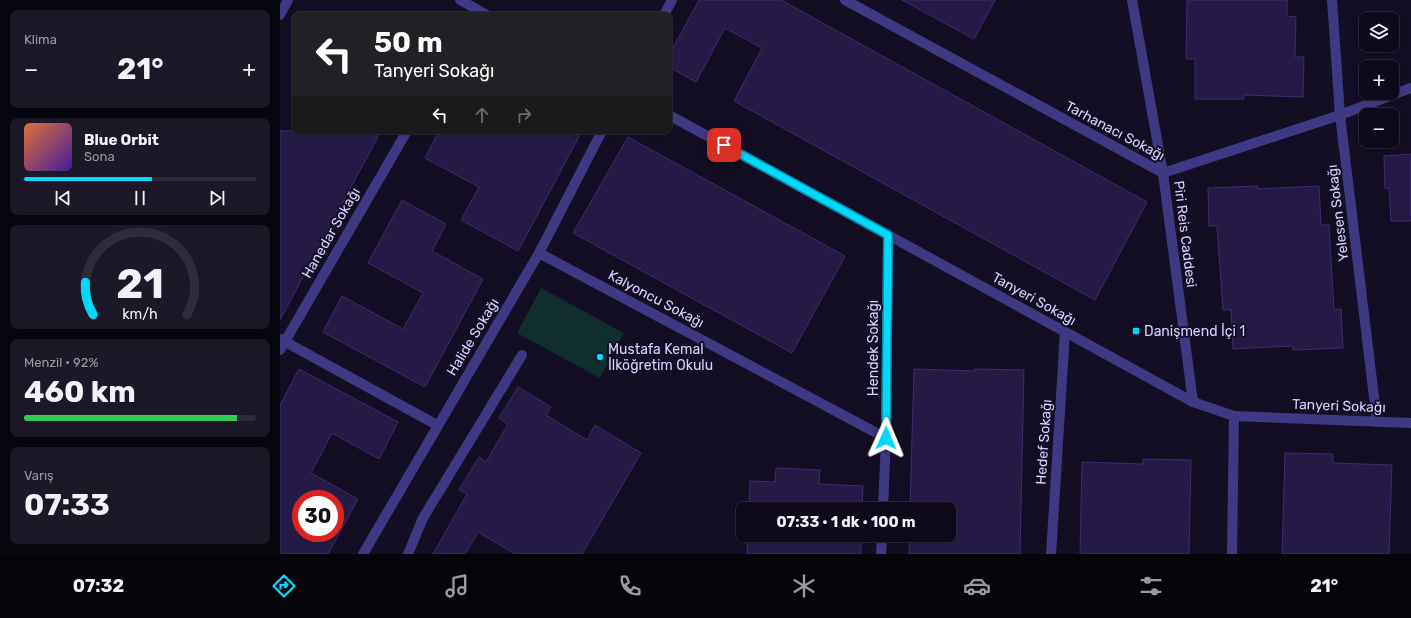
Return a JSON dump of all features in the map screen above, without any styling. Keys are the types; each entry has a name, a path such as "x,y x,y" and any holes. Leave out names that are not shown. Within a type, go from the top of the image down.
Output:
{"street":[{"path":"280,15 288,0"},
{"path":"460,0 476,12"},
{"path":"666,12 672,0"},
{"name":"Tarhanacı Sokağı","path":"845,0 1163,173 1340,115 1411,88"},
{"name":"Piri Reis Caddesi","path":"1132,0 1163,173 1192,402"},
{"name":"Yelesen Sokağı","path":"1332,0 1340,115 1377,422"},
{"name":"Tanyeri Sokağı","path":"672,117 1192,402 1234,416 1411,423"},
{"name":"Hanedar Sokağı","path":"282,344 405,134"},
{"name":"Halide Sokağı","path":"363,554 437,425 539,253 600,134"},
{"name":"Hendek Sokağı","path":"883,502 886,438 888,235"},
{"name":"Kalyoncu Sokağı","path":"539,253 886,438"},
{"name":"Hedef Sokağı","path":"1051,554 1065,332"},
{"path":"282,344 437,425"},
{"path":"408,554 423,518 522,355"},
{"path":"1232,554 1234,416"},
{"path":"881,554 882,542"}],"green space":[{"path":"541,288 624,333 600,378 517,333"}],"building":[{"path":"699,0 781,0 1147,202 1095,300 734,101 762,48 725,28 696,82 672,69 672,50"},
{"path":"902,0 995,0 974,39"},
{"path":"1187,0 1287,0 1287,16 1296,17 1295,57 1304,57 1303,97 1244,95 1244,99 1195,99 1195,59 1186,59"},
{"path":"280,131 292,131 292,134 379,134 280,320"},
{"path":"437,134 580,134 518,251 461,220 479,187 425,158"},
{"path":"628,137 845,256 792,353 573,233"},
{"path":"1411,154 1411,221 1391,221 1389,188 1385,189 1384,156"},
{"path":"1258,186 1258,189 1319,186 1321,225 1329,225 1334,310 1341,309 1343,348 1293,350 1293,346 1233,349 1231,310 1223,310 1217,226 1209,226 1208,188"},
{"path":"402,200 446,224 432,251 483,279 425,387 323,332 342,296 403,329 423,293 368,263"},
{"path":"299,369 398,422 379,459 332,433 311,473 342,490 292,490 292,542 335,542 328,554 280,554 280,405"},
{"path":"914,369 975,371 975,369 1024,370 1020,554 909,554 910,542 956,542 956,502 910,502"},
{"path":"518,387 551,407 546,415 587,440 595,425 641,453 582,554 515,554 478,532 465,554 433,554 467,494 459,490 479,457 486,462 508,424 499,418"},
{"path":"1285,453 1333,454 1333,463 1392,465 1389,554 1282,554"},
{"path":"1143,459 1191,460 1189,554 1080,554 1082,462 1143,464"},
{"path":"776,468 820,470 819,484 863,486 862,502 749,502 750,481 775,482"},
{"path":"344,491 358,499 344,525"},
{"path":"748,542 861,542 861,554 747,554"}],"place":[{"name":"Danişmend İçi 1","path":"1136,331"},
{"name":"Mustafa Kemal İlköğretim Okulu","path":"600,357"}],"route":[{"path":"724,145 888,235 886,438"}]}
